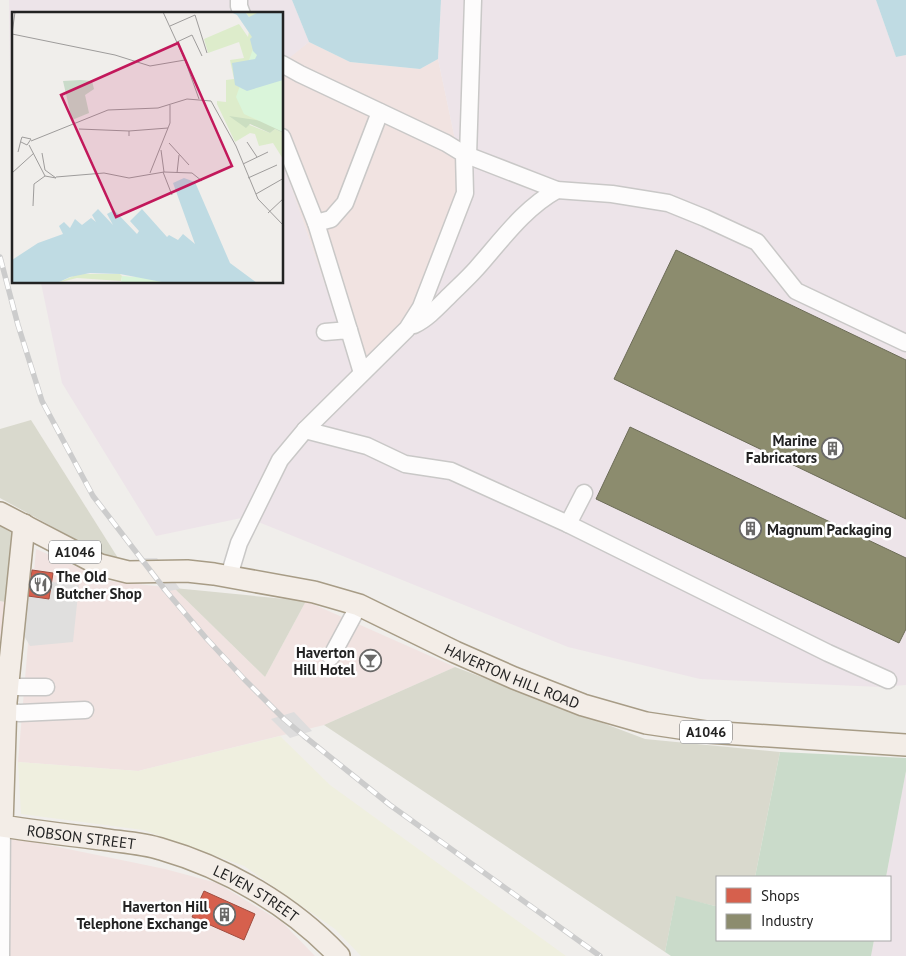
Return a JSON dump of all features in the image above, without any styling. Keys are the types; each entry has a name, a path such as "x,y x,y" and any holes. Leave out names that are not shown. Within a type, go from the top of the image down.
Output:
{"main road":[{"name":"A1046","path":"0,512 24,525"},
{"name":"HAVERTON HILL ROAD","path":"24,525 100,565 128,572 187,571 229,576 314,592 359,605 455,652 514,678 583,705 646,723 707,732 906,746"},
{"path":"2,826 6,712 24,525"},
{"name":"ROBSON STREET","path":"2,826 160,849"},
{"name":"LEVEN STREET","path":"160,849 203,864 247,885 281,906 327,943 339,956"}],"street":[{"path":"229,576 239,543 280,460 305,430 407,329 421,307 465,193 473,0"},
{"path":"284,65 446,143 466,155 557,190 612,194 668,203 705,218 757,242 796,291 906,343"},
{"path":"316,223 331,219 345,203 380,112"},
{"path":"284,142 316,223 362,373"},
{"path":"407,329 423,321 475,270 512,226 546,196 557,190"},
{"path":"325,332 349,330"},
{"path":"305,430 367,446 405,464 451,472 568,524 828,653 888,680"},
{"path":"568,524 584,493"},
{"path":"331,657 359,605"},
{"path":"8,687 46,687"},
{"path":"6,712 85,710"},
{"path":"1,956 2,826"}],"shaded area":[{"path":"9,0 292,0 309,42 284,62 284,12 12,12 12,145"},
{"path":"441,0 876,0 896,57 906,55 906,685 881,687 700,679 568,647 246,517 156,536 62,383 41,284 284,284 284,166 355,371 400,333 464,182 438,59"},
{"path":"309,42 350,62 420,69 438,59 464,182 400,333 355,372 284,166 284,61"},
{"path":"31,420 118,558 104,555 0,498 0,429"},
{"path":"0,526 12,533 5,602 0,601"},
{"path":"36,549 110,581 174,588 265,677 306,601 455,667 324,725 138,771 18,762"},
{"path":"52,582 79,585 73,642 30,646 23,634 28,596 49,599"},
{"path":"174,588 306,601 265,677"},
{"path":"0,601 5,602 0,712"},
{"path":"455,667 645,739 780,752 755,876 716,876 715,906 676,897 665,952 324,725"},
{"path":"906,771 906,956 871,956 874,941 891,941 891,876 886,876"},
{"path":"0,835 165,869 217,883 282,922 315,956 0,956"}],"green space":[{"path":"280,736 330,785 566,956 361,956 335,929 244,866 143,830 21,814 18,762 138,771"},
{"path":"780,752 906,758 906,771 886,876 755,876"},
{"path":"676,896 716,906 716,941 874,941 871,956 671,956 665,952"}],"water":[{"path":"292,0 441,0 438,59 420,69 350,62 309,42"},
{"path":"876,0 906,0 906,55 896,57"}],"pier":[{"path":"138,558 157,558 180,589 163,592"},
{"path":"294,712 312,731 290,738 271,719"}],"building: Shops":[{"name":"The Old Butcher Shop","path":"32,570 53,573 49,599 28,596"},
{"name":"Haverton Hill Telephone Exchange","path":"204,891 255,914 244,940 192,917"}],"building: Industry":[{"name":"Marine Fabricators","path":"676,250 906,360 906,519 614,379"},
{"name":"Magnum Packaging","path":"630,427 906,558 906,629 899,643 596,499"}],"railway":[{"path":"0,257 18,325 42,401 93,496 166,591 206,638 244,679 304,736 390,805 600,956"}],"place":[{"name":"Marine Fabricators","path":"833,449"},
{"name":"Magnum Packaging","path":"751,529"},
{"name":"The Old Butcher Shop","path":"40,585"},
{"name":"Haverton Hill Hotel","path":"371,661"},
{"name":"Haverton Hill Telephone Exchange","path":"224,915"}]}
